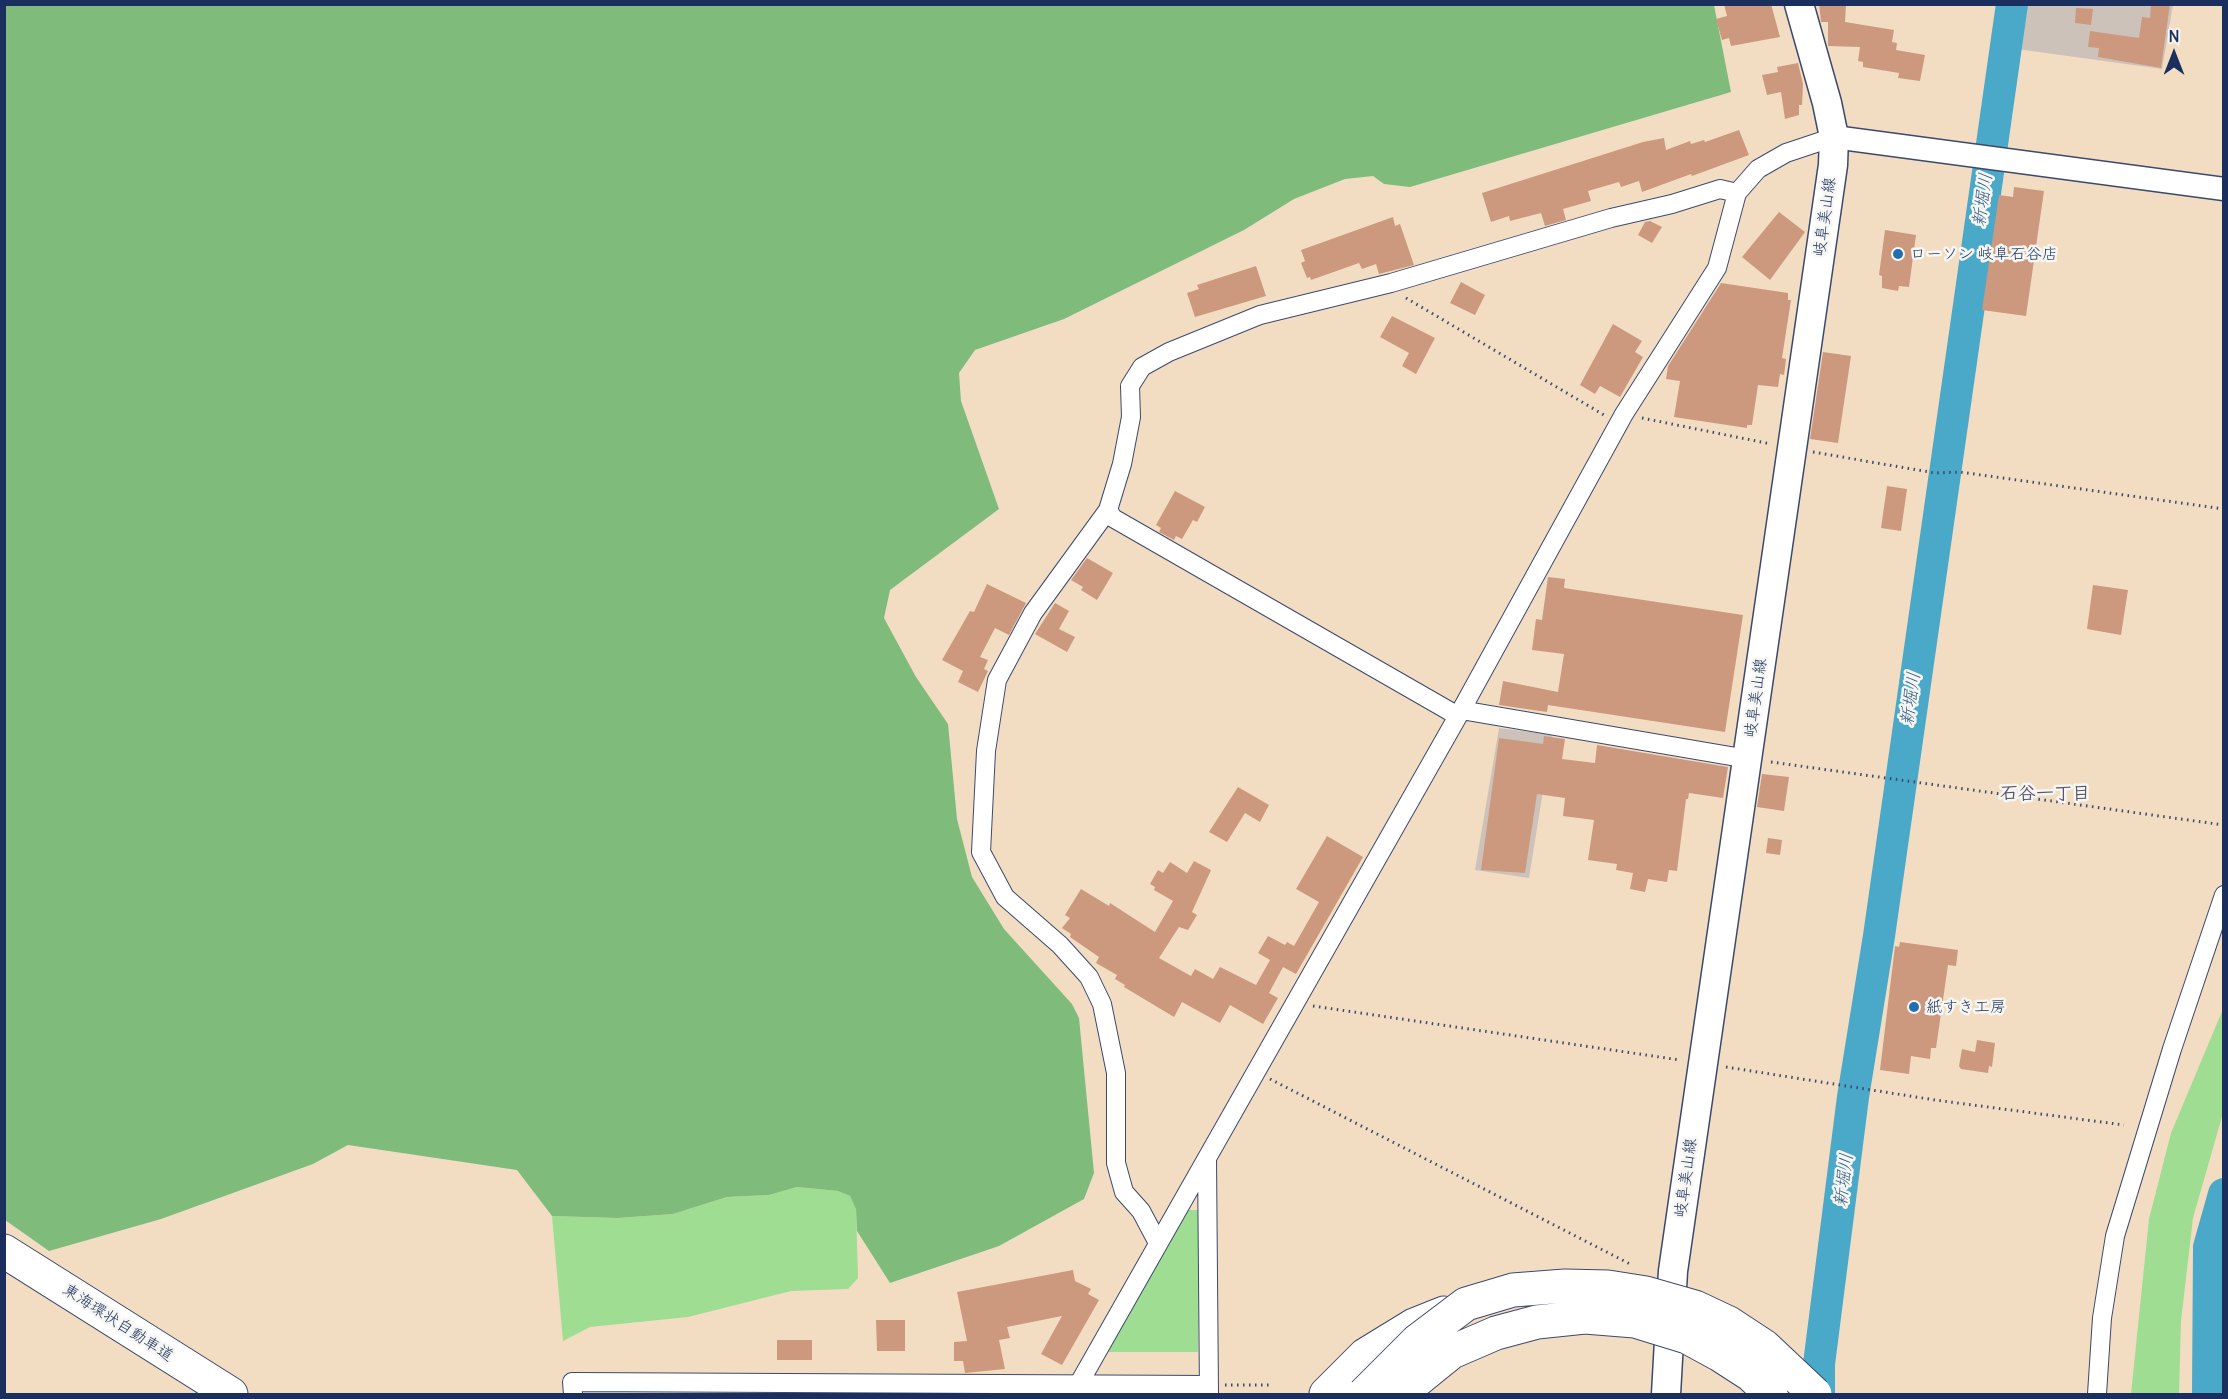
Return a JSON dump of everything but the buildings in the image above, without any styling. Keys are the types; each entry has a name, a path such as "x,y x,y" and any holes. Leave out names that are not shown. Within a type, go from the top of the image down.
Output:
{"highway":[{"name":"東海環状自動車道","path":"4,1251 231,1395"},
{"path":"1326,1395 1365,1355 1414,1325 1466,1304 1513,1290 1565,1286 1608,1287 1646,1293 1695,1307 1729,1323 1764,1346 1815,1395"},
{"path":"77,1297 196,1395"},
{"path":"1364,1395 1417,1341 1466,1304"},
{"path":"1401,1395 1452,1352 1460,1348 1496,1333 1537,1322 1585,1317 1635,1321 1687,1337 1751,1375 1770,1395"},
{"path":"177,1361 248,1395"}],"main road":[{"name":"岐阜美山線","path":"1666,1395 1673,1271 1833,165 1834,137 1818,64 1799,4"}],"street":[{"path":"1076,1390 1459,713 1621,419 1717,268 1737,193 1758,169 1786,153 1834,137 2223,189"},
{"path":"1158,1243 1141,1210 1124,1192 1116,1164 1116,1073 1102,1004 1089,977 1067,953 1005,897 981,852 986,751 997,680 1034,613 1107,510 1122,464 1131,417 1130,386 1142,367 1169,352 1260,315 1391,283 1611,218 1672,204 1720,189 1737,193"},
{"path":"1107,510 1113,518 1459,713 1748,759"},
{"path":"2097,1395 2102,1318 2115,1236 2172,1049 2223,895"},
{"path":"573,1395 573,1382 1209,1390 1207,1159"}],"path":[{"path":"1391,283 1404,297 1621,419 1935,473 1960,472 2223,509"},
{"path":"1748,759 2223,825"},
{"path":"1295,1004 1702,1063 1935,1100 2124,1125"},
{"path":"1255,1072 1637,1268"},
{"path":"1209,1390 1271,1385"}],"shaded area":[{"path":"2023,5 2173,5 2162,69 2017,49"},
{"path":"1499,728 1552,735 1529,878 1475,870"}],"green space":[{"path":"5,5 1714,5 1731,92 1410,187 1384,184 1373,176 1345,179 1294,199 1244,230 1064,319 975,350 959,373 961,401 999,509 890,590 884,618 916,677 948,724 957,819 972,877 1004,929 1072,1004 1079,1018 1094,1173 1084,1199 999,1246 890,1283 857,1231 856,1209 850,1196 838,1191 797,1187 769,1195 727,1197 673,1214 618,1218 552,1216 517,1170 348,1145 313,1164 161,1219 49,1251 5,1220"},
{"path":"2223,1009 2223,1113 2193,1218 2181,1321 2179,1394 2131,1394 2149,1219 2171,1133"},
{"path":"797,1187 838,1191 850,1196 856,1208 858,1278 848,1289 791,1291 688,1317 590,1327 563,1341 552,1216 618,1218 673,1214 727,1197 769,1195"},
{"path":"1184,1210 1199,1210 1198,1352 1105,1352"}],"waterway":[{"name":"新堀川","path":"1819,1394 1819,1364 1853,1097 1879,936 2012,4"},
{"path":"2208,1394 2209,1247 2224,1194"}],"place":[{"name":"ローソン 岐阜石谷店","path":"1898,254"},
{"name":"紙すき工房","path":"1914,1007"}],"district":[{"name":"石谷一丁目","path":"2045,794"}]}
